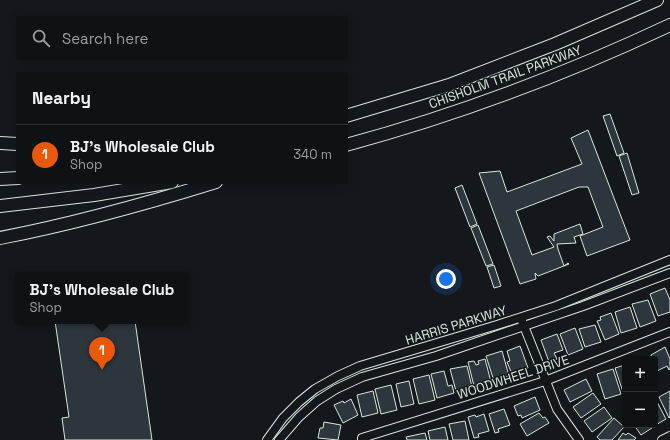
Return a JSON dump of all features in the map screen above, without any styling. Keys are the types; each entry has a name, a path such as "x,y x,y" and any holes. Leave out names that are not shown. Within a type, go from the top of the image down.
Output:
{"highway":[{"name":"CHISHOLM TRAIL PARKWAY","path":"348,115 449,85 561,41 657,0"},
{"name":"CHISHOLM TRAIL PARKWAY","path":"348,144 503,95 590,61 670,25"},
{"path":"0,143 16,144"},
{"path":"0,179 16,178"},
{"path":"0,206 94,195 160,184"},
{"path":"0,238 35,232 164,198 210,184"}],"street":[{"name":"HARRIS PARKWAY","path":"267,440 283,418 315,389 360,366 521,318 598,290 670,260"},
{"name":"HARRIS PARKWAY","path":"279,440 299,417 317,401 336,389 362,377 436,356 591,303 670,273"},
{"path":"521,318 557,409 580,440"},
{"name":"WOODWHEEL DRIVE","path":"362,439 545,381 670,332"},
{"path":"662,440 670,436"}],"building":[{"path":"610,114 624,153 617,156 603,116"},
{"path":"588,130 630,240 587,256 580,236 603,227 588,187 579,187 516,211 532,255 554,247 547,237 550,236 554,241 554,234 580,224 583,234 574,237 576,243 557,244 564,266 538,276 535,273 536,279 520,284 479,173 500,171 507,192 582,164 571,138"},
{"path":"627,153 639,193 632,195 619,156"},
{"path":"462,185 477,224 470,227 455,188"},
{"path":"478,225 493,264 486,266 471,228"},
{"path":"494,265 501,286 494,288 487,267"},
{"path":"665,288 670,300 670,312 658,316 650,294"},
{"path":"648,300 656,321 640,327 632,304"},
{"path":"630,307 637,328 621,333 615,312"},
{"path":"611,313 619,334 605,340 597,321 601,320 600,317"},
{"path":"55,324 135,324 152,440 65,440 62,418 69,417"},
{"path":"595,325 601,342 585,347 579,329"},
{"path":"575,328 583,349 568,355 560,334"},
{"path":"557,334 563,350 554,353 557,359 549,362 541,340"},
{"path":"520,346 528,368 512,374 507,362 510,361 507,351"},
{"path":"665,347 670,359 670,369 669,370 667,366 658,370 658,356 651,355"},
{"path":"502,351 509,376 494,381 486,356"},
{"path":"485,359 491,382 474,386 468,362 474,361 476,365 479,364 478,361"},
{"path":"467,366 472,387 456,391 450,369"},
{"path":"622,366 622,389 615,368"},
{"path":"613,369 621,394 605,399 597,374"},
{"path":"444,371 448,386 452,385 454,393 437,398 431,374"},
{"path":"429,375 435,400 419,404 413,379"},
{"path":"586,379 592,391 570,402 564,390"},
{"path":"409,381 414,404 401,407 396,384"},
{"path":"391,385 397,410 381,414 375,389"},
{"path":"373,391 378,413 362,417 357,395"},
{"path":"670,391 670,417 669,418 659,397"},
{"path":"593,393 601,404 581,418 573,407"},
{"path":"535,397 540,410 522,418 521,415 518,416 514,406"},
{"path":"351,399 358,415 343,423 334,405 343,401 344,403"},
{"path":"658,404 666,419 658,424"},
{"path":"604,407 612,418 592,432 584,421"},
{"path":"504,409 510,425 498,429 499,432 495,433 489,414"},
{"path":"539,413 543,418 545,417 549,423 527,436 520,424"},
{"path":"484,414 489,431 478,434 479,437 474,438 468,417 475,415 476,417"},
{"path":"614,418 622,425 623,428 612,440 600,440 597,437"},
{"path":"465,421 469,440 453,440 449,424"},
{"path":"324,422 341,425 338,440 318,438 320,428 323,428"},
{"path":"445,427 448,440 430,440 428,431"},
{"path":"636,428 652,428 641,435"},
{"path":"425,433 427,440 407,440 406,437"},
{"path":"623,433 626,435 628,433 636,438 634,440 618,440"}],"place":[{"name":"BJ's Wholesale Club","path":"102,370"}]}
